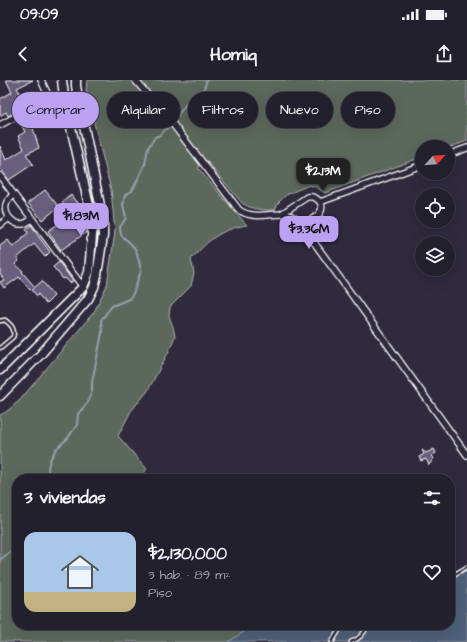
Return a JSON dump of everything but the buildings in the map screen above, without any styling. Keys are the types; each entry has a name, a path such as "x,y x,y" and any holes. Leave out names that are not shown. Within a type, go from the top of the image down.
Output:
{"main road":[{"path":"0,370 83,287 89,272 92,223 62,91 62,80"},
{"path":"0,396 41,354 88,299 98,275 103,236 102,215 78,97 76,80"}],"street":[{"path":"0,125 47,100 49,97 41,80"},
{"path":"135,80 172,123 239,210 253,216 280,214 291,216 298,220 467,455"},
{"path":"455,152 467,148"},
{"path":"320,202 415,167"},
{"path":"0,176 83,287"},
{"path":"13,194 6,203 6,214 13,222 18,224 24,224 32,220"},
{"path":"280,214 307,197 314,197 320,202 320,214 302,226"},
{"path":"0,225 9,218"}],"lane":[{"path":"0,321 4,320 9,323 14,334 13,337 0,348"},
{"path":"455,574 467,567"},
{"path":"332,642 339,630"},
{"path":"351,642 358,639 365,630"}],"green space":[{"path":"87,80 467,80 467,141 455,145 455,140 415,140 415,160 325,193 316,187 309,185 286,195 278,203 275,210 262,210 242,203 206,160 198,168 247,225 229,230 206,243 191,259 194,273 191,286 170,307 169,316 175,336 168,353 147,392 131,411 118,436 147,469 143,474 12,474 12,630 247,630 228,642 0,642 0,415 20,400 94,312 107,285 115,232 111,190 95,128 99,128 99,92 86,92"}],"water":[{"path":"467,568 467,642 228,642 247,630 455,630 455,571"}],"waterway":[{"path":"49,474 50,460 56,449 67,439 77,425 78,414 88,402 92,391 92,382 102,333 101,320 112,306 129,299 133,294 141,271 136,250 121,235 120,227 126,218 123,205 125,195 132,191 145,164 148,148 155,137 160,135 172,123 189,100 203,91 207,80"},
{"path":"0,560 12,550"}]}
